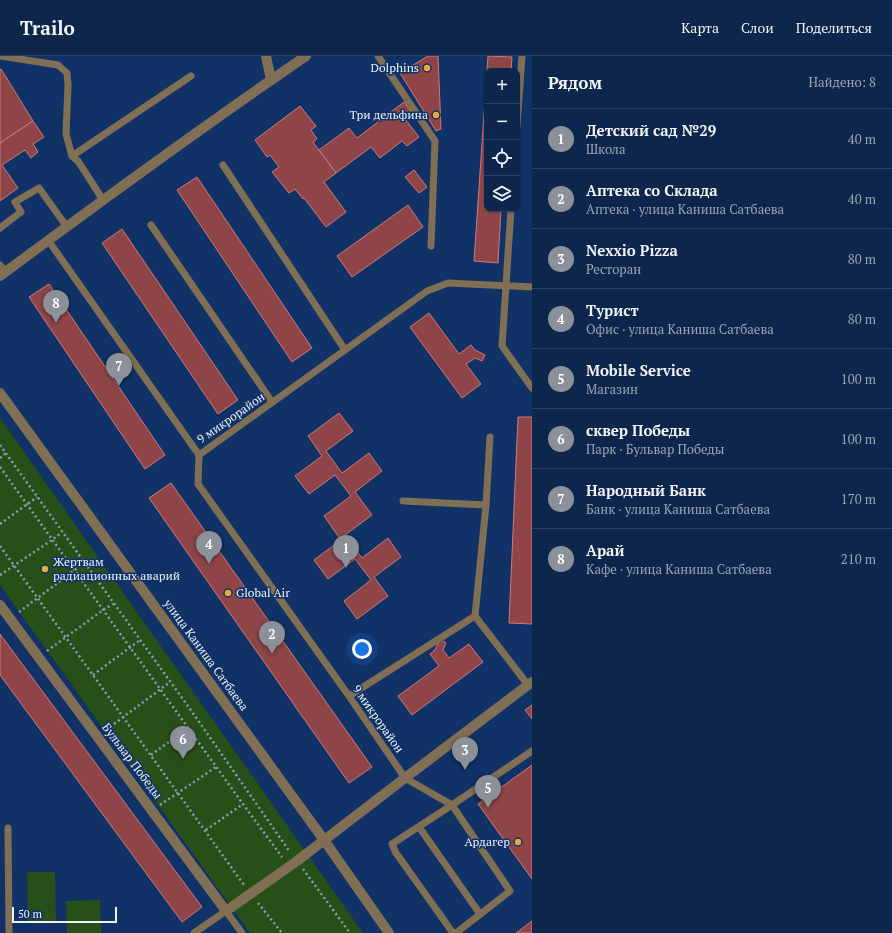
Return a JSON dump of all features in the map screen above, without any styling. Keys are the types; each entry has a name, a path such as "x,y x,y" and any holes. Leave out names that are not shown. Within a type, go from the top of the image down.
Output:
{"street":[{"path":"266,56 271,80"},
{"path":"2,271 67,227 306,56"},
{"name":"улица Каниша Сатбаева","path":"0,393 324,840 389,933"},
{"name":"Бульвар Победы","path":"0,605 226,911"},
{"path":"226,911 293,864 530,683"}],"lane":[{"path":"0,56 58,65 67,73 66,134 72,156 78,161 103,200"},
{"path":"378,56 435,141 431,246"},
{"path":"519,104 522,56"},
{"path":"72,156 191,76"},
{"path":"223,165 345,350"},
{"path":"0,228 21,212 15,202 39,188 67,227"},
{"path":"511,212 502,346 532,388"},
{"path":"151,225 272,402"},
{"path":"48,240 198,455"},
{"name":"9 микрорайон","path":"405,778 349,696 198,484 198,455 427,291 448,283 532,287"},
{"path":"490,438 486,505 475,616 530,683"},
{"path":"403,501 486,505"},
{"path":"349,696 475,616"},
{"path":"405,778 452,805 510,891 455,933 396,853 392,844 419,827 452,805 532,751"},
{"path":"419,827 480,914"},
{"path":"8,828 9,933"},
{"path":"194,933 226,911"},
{"name":"Бульвар Победы","path":"226,911 242,933"}],"path":[{"path":"0,445 170,682 293,864"},
{"path":"0,458 6,453"},
{"path":"0,467 243,804 350,933"},
{"path":"0,524 37,497"},
{"path":"0,575 62,532"},
{"path":"0,546 250,893 282,933"},
{"path":"10,618 84,563"},
{"path":"39,658 113,604"},
{"path":"93,675 140,640"},
{"path":"98,737 170,682"},
{"path":"151,755 188,728"},
{"path":"152,810 216,767"},
{"path":"206,830 243,804"}],"green space":[{"path":"0,418 363,933 250,933 0,585"},
{"path":"27,872 55,872 56,922 28,922"},
{"path":"100,900 101,933 67,933 66,901"}],"building":[{"path":"428,56 438,56 441,129 436,131 400,73"},
{"path":"488,56 512,57 511,68 487,68"},
{"path":"1,69 33,121 0,143 0,70"},
{"path":"404,102 412,113 405,119 419,137 407,146 402,141 380,158 371,147 336,173 319,150 349,128 357,138"},
{"path":"300,106 316,126 311,130 317,139 313,142 336,173 324,182 346,212 326,227 304,198 303,199 295,189 289,193 272,172 279,167 270,155 267,157 255,140"},
{"path":"484,115 484,212 501,212 498,263 474,261"},
{"path":"33,121 44,137 33,144 38,152 31,158 25,150 2,165 18,188 0,201 0,143"},
{"path":"414,170 427,187 419,193 405,177"},
{"path":"197,177 312,348 292,362 177,190"},
{"path":"408,205 423,227 352,277 337,256"},
{"path":"122,229 238,400 218,414 102,243"},
{"path":"49,284 165,455 145,469 29,297"},
{"path":"429,313 459,354 471,345 475,350 485,355 482,361 475,358 466,364 481,384 462,398 410,327"},
{"path":"339,413 353,431 326,451 342,473 369,453 382,471 355,492 372,515 345,535 362,558 388,538 401,557 374,577 388,596 357,619 344,601 371,580 355,559 328,579 314,560 341,540 324,516 351,496 335,475 309,494 295,476 322,456 308,436"},
{"path":"518,417 532,417 532,624 509,623"},
{"path":"171,483 372,767 349,783 149,498"},
{"path":"0,634 202,907 182,922 0,675"},
{"path":"440,639 446,643 443,650 449,658 469,644 483,662 412,715 398,696 439,666 430,654 435,650"},
{"path":"532,705 532,719 525,710"},
{"name":"Ардагер","path":"532,765 532,879 478,804"},
{"path":"532,921 532,933 516,933"}],"place":[{"name":"Dolphins","path":"427,68"},
{"name":"Три дельфина","path":"436,115"},
{"name":"Арай","path":"56,323"},
{"name":"Народный Банк","path":"119,386"},
{"name":"Турист","path":"209,564"},
{"name":"Детский сад №29","path":"346,568"},
{"name":"Жертвам радиационных аварий","path":"45,569"},
{"name":"Global Air","path":"228,593"},
{"name":"Аптека со Склада","path":"272,654"},
{"name":"сквер Победы","path":"183,759"},
{"name":"Nexxio Pizza","path":"465,770"},
{"name":"Mobile Service","path":"488,808"},
{"name":"Ардагер","path":"518,842"}]}
